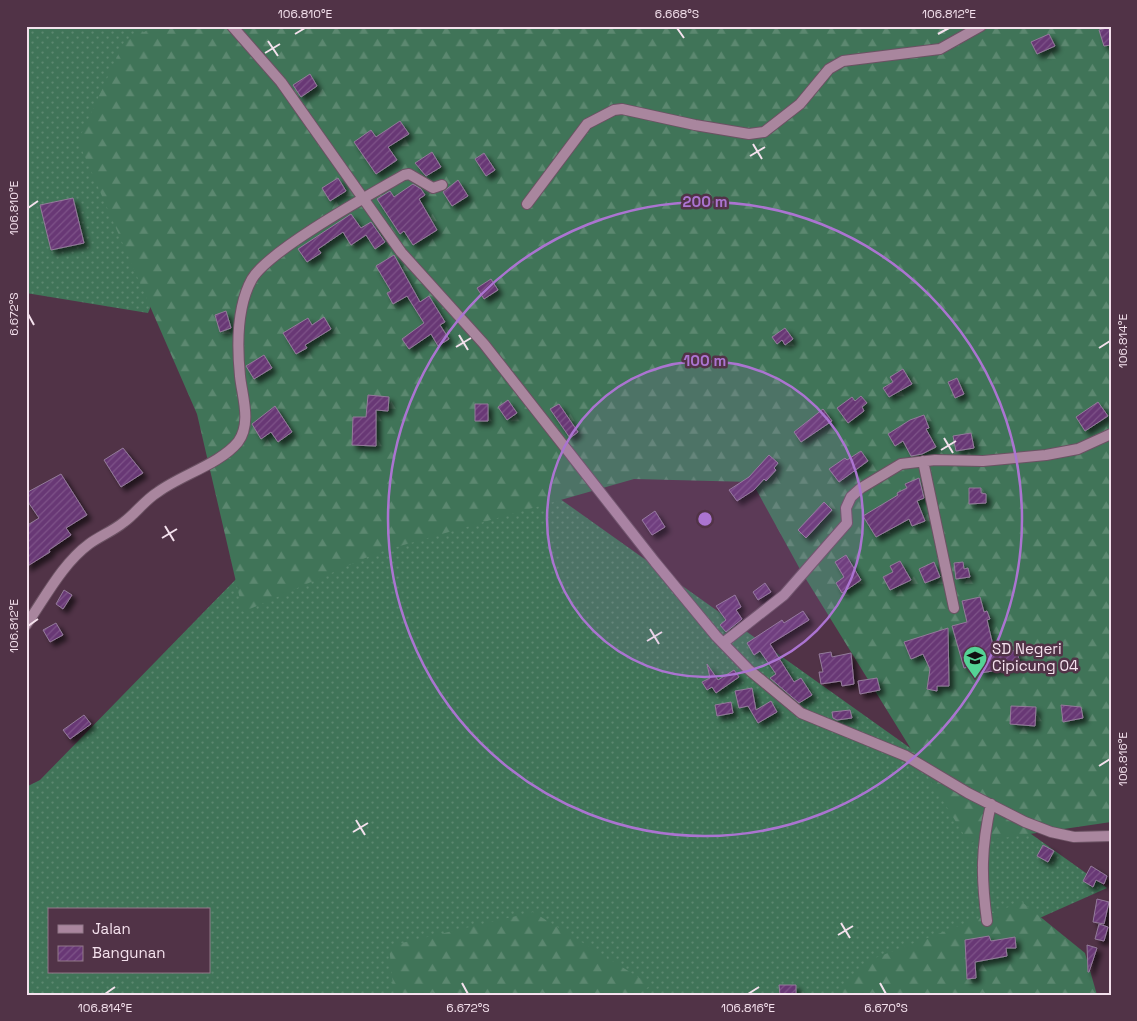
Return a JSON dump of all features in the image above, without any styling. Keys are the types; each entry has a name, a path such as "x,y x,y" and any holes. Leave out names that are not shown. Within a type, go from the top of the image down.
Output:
{"street":[{"path":"232,26 281,82 401,252 484,344 620,519 723,643 748,669 800,713 912,759 991,804 1051,832 1074,837 1111,836"},
{"path":"527,204 587,124 614,110 622,109 749,134 764,132 800,104 829,69 843,60 940,50 981,26"},
{"path":"26,625 60,576 89,543 122,524 156,493 226,453 239,440 245,412 245,397 240,378 240,328 243,303 253,277 268,262 311,232 363,199 409,174 433,188 442,185"},
{"path":"723,643 784,595 795,584 847,523 846,508 851,497 861,488 901,464 923,461 983,462 1046,455 1078,449 1111,434"},
{"path":"923,461 954,608"},
{"path":"987,921 981,878 983,844 991,804"}],"green space":[{"path":"26,26 271,26 148,313 26,293"},
{"path":"156,26 713,26 903,29 903,26 1111,26 1111,822 969,843 801,571 752,482 634,479 379,552 243,612 197,414 78,141 124,42"},
{"path":"511,464 1107,888 866,995 26,995 26,787 40,780 240,575"},
{"path":"1022,902 1085,953 1097,995 835,995 867,961"},
{"path":"533,912 651,985 637,995 394,995 389,946"}],"building":[{"path":"1109,27 1111,45 1104,46 1099,30"},
{"path":"1049,34 1055,46 1037,54 1031,42"},
{"path":"310,74 317,86 301,97 293,85"},
{"path":"400,121 409,134 388,147 397,160 376,174 354,142 371,130 376,137"},
{"path":"432,152 441,167 426,176 415,163"},
{"path":"484,153 495,170 486,176 475,159"},
{"path":"338,178 346,191 330,201 322,188"},
{"path":"458,180 468,196 452,206 443,192"},
{"path":"413,184 421,189 425,195 419,199 437,230 413,245 404,231 400,234 377,199 390,191 394,197"},
{"path":"73,198 84,243 51,250 40,205"},
{"path":"351,214 361,228 371,222 385,242 375,249 366,235 351,245 343,232 318,249 321,253 307,262 298,249"},
{"path":"394,255 420,302 429,296 445,322 440,325 449,339 438,346 431,334 409,349 402,339 424,323 407,296 393,304 387,293 391,291 376,266"},
{"path":"491,279 498,290 484,299 477,288"},
{"path":"226,311 231,328 220,332 215,315"},
{"path":"324,317 331,329 305,345 307,348 296,354 283,333 308,318 312,325"},
{"path":"785,328 793,339 785,345 782,340 777,344 772,337"},
{"path":"264,355 272,368 254,379 246,366"},
{"path":"903,369 912,384 889,397 883,388 893,382 890,377"},
{"path":"957,378 964,394 955,398 948,382"},
{"path":"368,395 389,397 388,411 376,410 376,446 352,445 353,417 366,417"},
{"path":"861,396 867,403 862,407 864,411 848,423 837,408 852,397 855,401"},
{"path":"508,400 517,413 507,420 498,407"},
{"path":"1098,402 1108,416 1085,431 1076,417"},
{"path":"475,404 488,404 488,421 475,421"},
{"path":"559,404 578,432 570,438 550,409"},
{"path":"275,406 292,432 278,442 271,432 261,439 252,424"},
{"path":"823,409 832,421 801,442 794,432"},
{"path":"924,415 929,428 926,429 936,447 922,454 911,456 903,441 895,446 888,434 910,420"},
{"path":"971,433 974,448 956,451 953,436"},
{"path":"123,448 143,473 121,487 104,460"},
{"path":"861,451 868,461 839,482 829,469 845,458 847,460"},
{"path":"769,455 778,463 774,468 776,470 766,481 764,479 754,490 737,501 729,490 749,477"},
{"path":"61,474 87,515 66,528 71,535 49,550 50,552 26,567 26,526 39,518 26,499 26,493"},
{"path":"919,478 924,498 917,501 925,521 912,526 909,519 876,537 863,516 898,495 897,493 907,488 905,484"},
{"path":"969,488 981,488 981,493 986,494 986,503 969,504"},
{"path":"824,502 832,510 806,538 798,530"},
{"path":"655,511 665,527 652,535 642,520"},
{"path":"846,555 861,580 842,593 836,583 844,577 835,562"},
{"path":"900,561 911,580 890,590 883,577 893,572 890,566"},
{"path":"934,562 940,577 925,583 919,569"},
{"path":"963,562 964,569 968,568 970,577 956,579 954,563"},
{"path":"765,583 771,592 758,600 753,592"},
{"path":"64,590 72,595 63,609 56,604"},
{"path":"735,595 741,607 736,610 742,619 726,632 720,625 726,620 716,606"},
{"path":"980,597 984,612 987,611 990,619 987,620 995,654 1017,650 1020,666 981,673 980,664 964,668 952,626 967,622 962,601"},
{"path":"803,611 809,620 770,644 794,682 801,678 812,695 799,703 770,678 776,674 760,651 754,655 747,643 782,620 784,623"},
{"path":"56,623 63,635 50,642 43,630"},
{"path":"948,628 949,686 937,686 937,691 927,689 930,669 923,654 911,659 904,642"},
{"path":"831,652 832,657 851,653 854,684 842,686 841,681 821,684 819,672 823,672 819,654"},
{"path":"707,664 718,680 734,670 739,677 716,693 712,687 707,690 702,682 710,678"},
{"path":"877,678 880,690 860,694 858,681"},
{"path":"752,688 756,710 771,701 777,712 758,723 748,706 739,708 735,691"},
{"path":"731,702 733,713 717,716 715,705"},
{"path":"1061,705 1081,707 1083,718 1063,722"},
{"path":"1011,706 1036,707 1035,726 1010,724"},
{"path":"850,710 852,718 837,720 833,718 832,712"},
{"path":"84,715 91,724 70,739 63,730"},
{"path":"1043,845 1054,851 1048,862 1037,856"},
{"path":"1091,866 1107,876 1104,884 1096,880 1093,887 1083,881"},
{"path":"1097,899 1109,902 1104,924 1093,922"},
{"path":"1099,924 1108,927 1104,941 1095,939"},
{"path":"989,936 991,941 1015,937 1016,948 1006,948 1007,956 975,962 976,978 967,979 965,940"},
{"path":"1087,945 1097,948 1089,972 1088,972"},
{"path":"779,985 796,985 796,995 780,995"}],"place":[{"name":"SD Negeri Cipicung 04","path":"975,679"}]}
